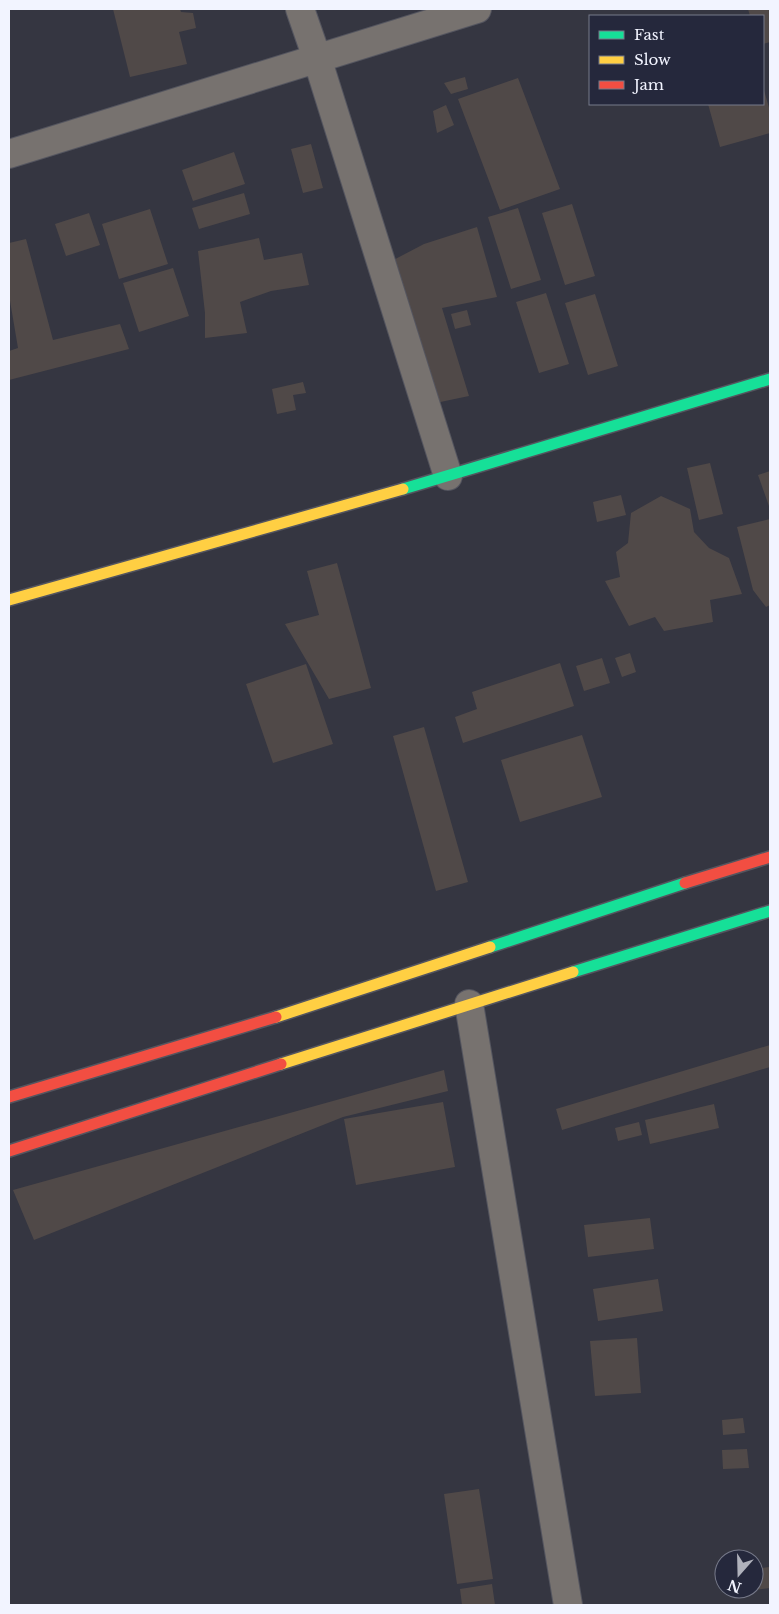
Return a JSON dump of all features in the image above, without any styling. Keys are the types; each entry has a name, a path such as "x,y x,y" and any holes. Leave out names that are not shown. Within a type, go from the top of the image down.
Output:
{"main road":[{"path":"9,600 448,476 770,379"},
{"path":"9,1097 293,1012 647,895 770,857"},
{"path":"9,1151 469,1004 770,911"}],"street":[{"path":"300,9 448,476"},
{"path":"9,154 477,9"},
{"path":"469,1004 568,1605"}],"building":[{"path":"113,9 180,9 181,12 193,13 196,28 179,32 187,64 130,77"},
{"path":"748,9 770,9 770,42 764,44 764,15 750,15"},
{"path":"465,77 468,89 451,94 444,83"},
{"path":"518,78 560,189 500,210 458,99"},
{"path":"764,90 770,111 770,133 720,147 708,105 764,105"},
{"path":"446,105 454,125 437,133 433,111"},
{"path":"311,144 323,188 303,193 291,149"},
{"path":"234,152 245,184 193,201 182,170"},
{"path":"244,193 250,214 199,229 192,208"},
{"path":"572,204 595,276 565,285 542,213"},
{"path":"518,208 541,280 511,289 488,217"},
{"path":"150,209 168,264 119,279 102,224"},
{"path":"89,213 100,245 66,256 55,224"},
{"path":"477,227 497,297 442,308 469,396 426,405 382,266 424,244"},
{"path":"259,238 264,260 302,253 309,285 271,291 240,302 247,333 205,338 205,313 198,251"},
{"path":"26,239 53,340 120,324 129,349 9,380 9,351 18,348 9,295 9,243"},
{"path":"173,268 189,316 139,332 123,283"},
{"path":"546,293 569,364 539,373 516,302"},
{"path":"595,294 618,366 588,375 565,303"},
{"path":"467,310 471,325 455,329 451,314"},
{"path":"303,382 306,393 293,395 296,410 277,414 272,389"},
{"path":"710,463 723,514 699,520 687,468"},
{"path":"770,471 770,509 758,475"},
{"path":"621,495 626,515 597,522 593,502"},
{"path":"661,496 690,509 694,532 709,548 729,558 742,594 710,600 713,622 664,631 655,617 629,626 605,581 620,577 616,552 628,543 631,513"},
{"path":"770,519 770,605 766,607 753,590 737,527"},
{"path":"337,563 371,688 329,699 285,624 319,615 307,571"},
{"path":"630,653 636,672 622,677 615,658"},
{"path":"602,658 610,683 584,691 576,666"},
{"path":"560,663 574,706 463,743 455,717 477,709 472,692"},
{"path":"306,664 333,744 273,763 246,684"},
{"path":"424,727 468,882 436,891 393,736"},
{"path":"582,735 602,797 520,822 501,760"},
{"path":"770,1045 770,1067 562,1130 556,1109"},
{"path":"444,1070 448,1091 343,1117 34,1240 13,1190"},
{"path":"443,1102 455,1167 356,1185 344,1119"},
{"path":"714,1104 719,1128 650,1144 645,1120"},
{"path":"639,1122 642,1135 618,1141 615,1128"},
{"path":"650,1218 654,1249 588,1257 584,1225"},
{"path":"658,1279 663,1311 598,1321 593,1289"},
{"path":"637,1338 641,1393 595,1396 590,1341"},
{"path":"743,1418 745,1433 723,1435 722,1420"},
{"path":"747,1449 749,1468 723,1469 722,1450"},
{"path":"479,1489 493,1579 457,1584 444,1494"},
{"path":"769,1567 770,1588 764,1589 764,1568"},
{"path":"492,1584 495,1605 462,1605 460,1589"}],"traffic: fast":[{"path":"403,489 770,379"},
{"path":"490,947 685,883"},
{"path":"573,972 770,911"}],"traffic: slow":[{"path":"9,600 403,489"},
{"path":"276,1017 490,947"},
{"path":"281,1064 573,972"}],"traffic: jam":[{"path":"685,883 770,857"},
{"path":"9,1097 276,1017"},
{"path":"9,1151 281,1064"}]}
